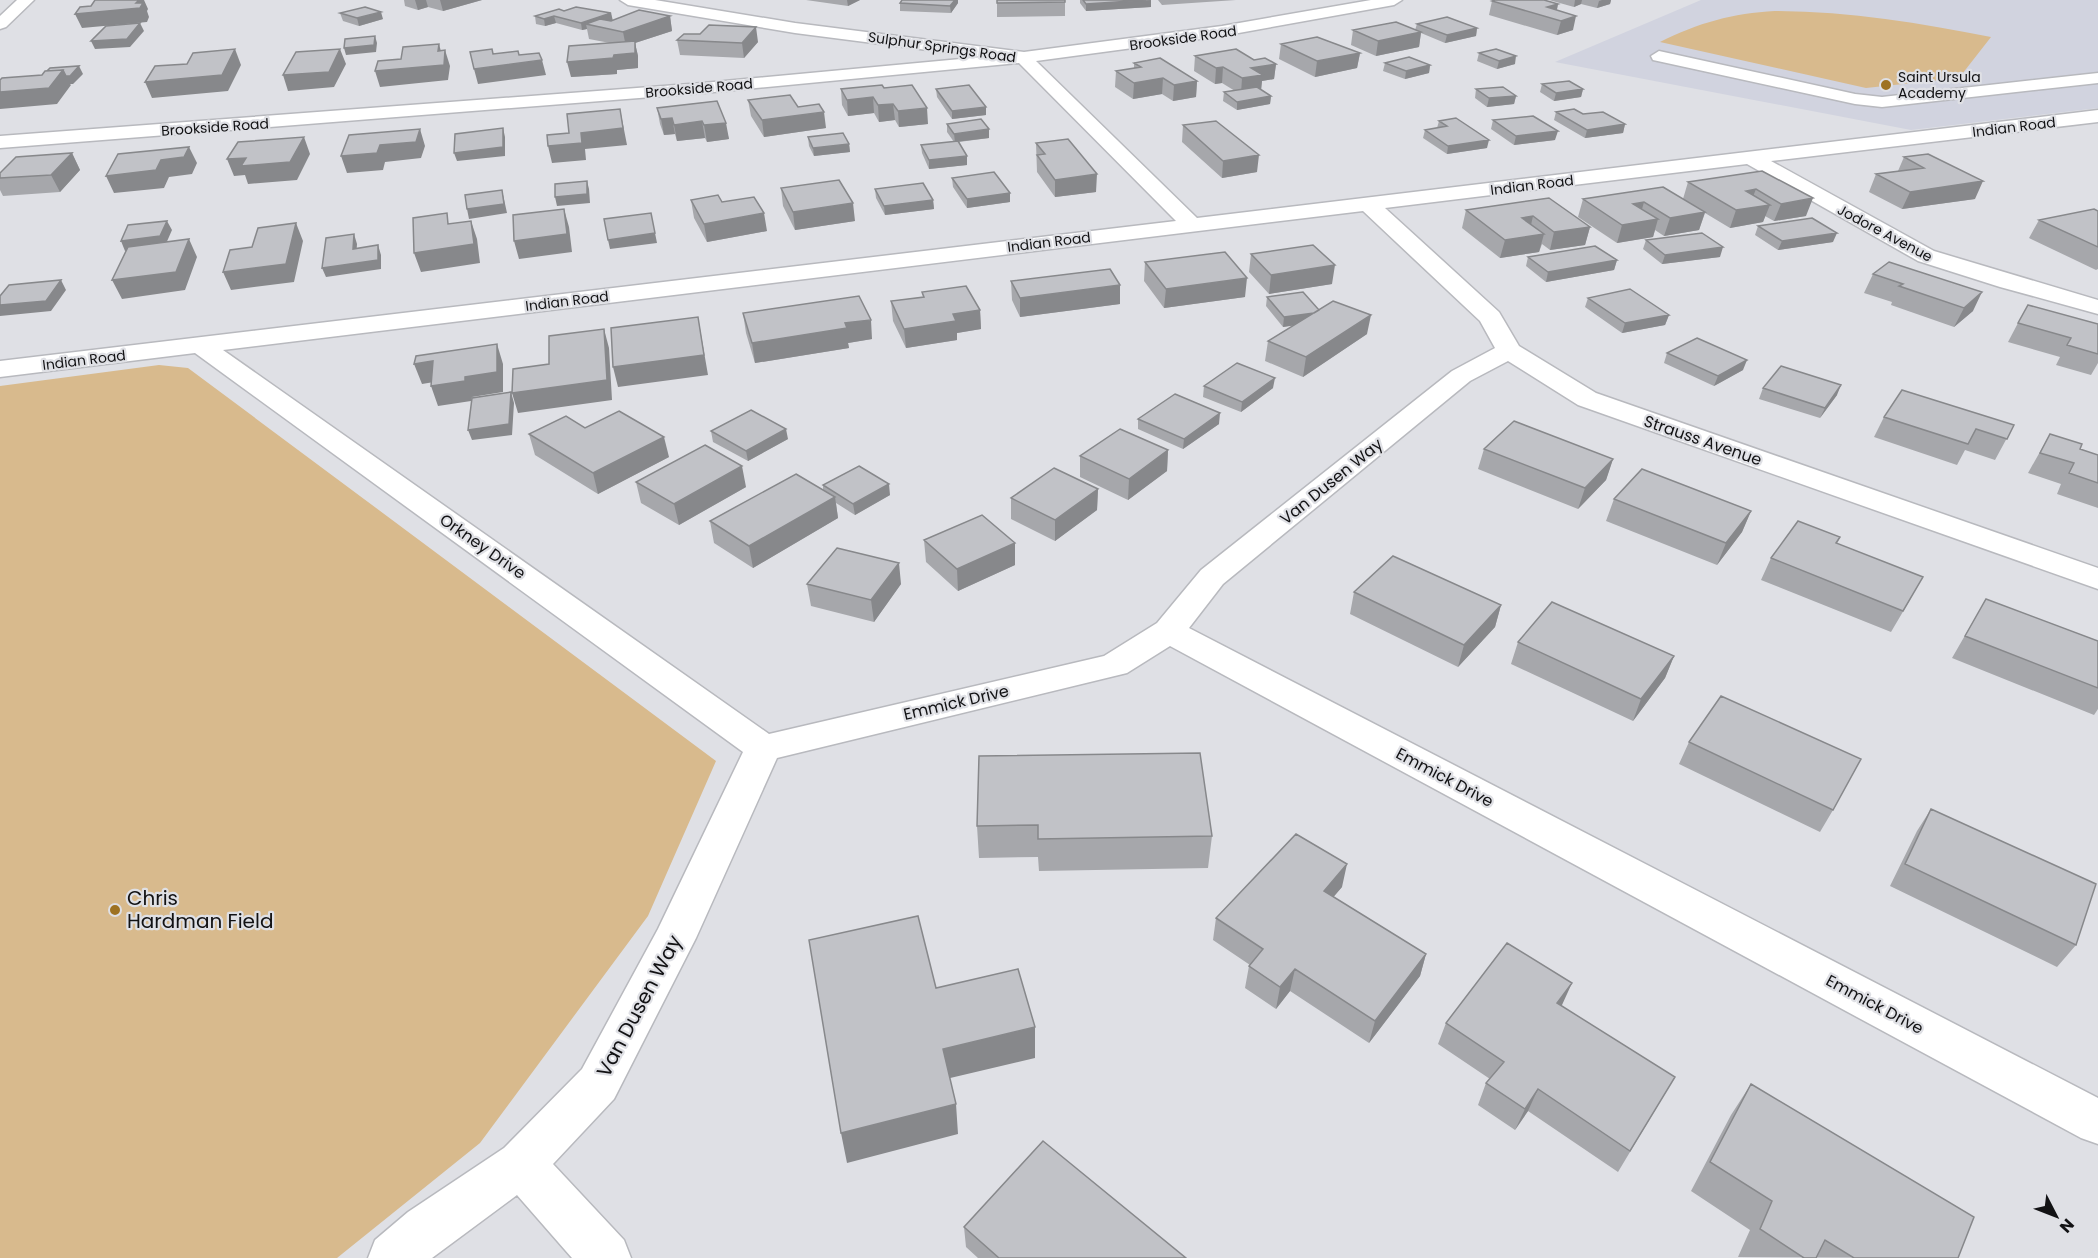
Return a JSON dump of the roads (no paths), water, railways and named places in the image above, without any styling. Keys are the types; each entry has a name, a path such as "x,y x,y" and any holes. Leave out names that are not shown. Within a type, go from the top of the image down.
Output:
{"street":[{"path":"0,24 26,0"},
{"name":"Sulphur Springs Road","path":"628,0 795,28 1022,57 1192,225"},
{"name":"Brookside Road","path":"0,142 364,116 843,76 1219,33 1291,22 1394,0"},
{"path":"1659,56 1855,99 1904,100 2098,78"},
{"path":"1904,100 1937,120 1965,133"},
{"name":"Indian Road","path":"0,369 2098,116"},
{"name":"Jodore Avenue","path":"1750,158 1926,256 2098,307"},
{"name":"Strauss Avenue","path":"1368,204 1490,317 1509,351 1587,399 2098,579"},
{"name":"Orkney Drive","path":"202,346 763,748"},
{"name":"Van Dusen Way","path":"1169,631 1212,577 1461,376 1509,351"},
{"name":"Emmick Drive","path":"763,748 1116,665 1169,631 2098,1122"},
{"name":"Van Dusen Way","path":"393,1258 426,1230 521,1164 598,1084 675,938 763,748"},
{"path":"521,1164 606,1258"}],"place":[{"name":"Saint Ursula Academy","path":"1886,85"},
{"name":"Chris Hardman Field","path":"115,910"}]}
